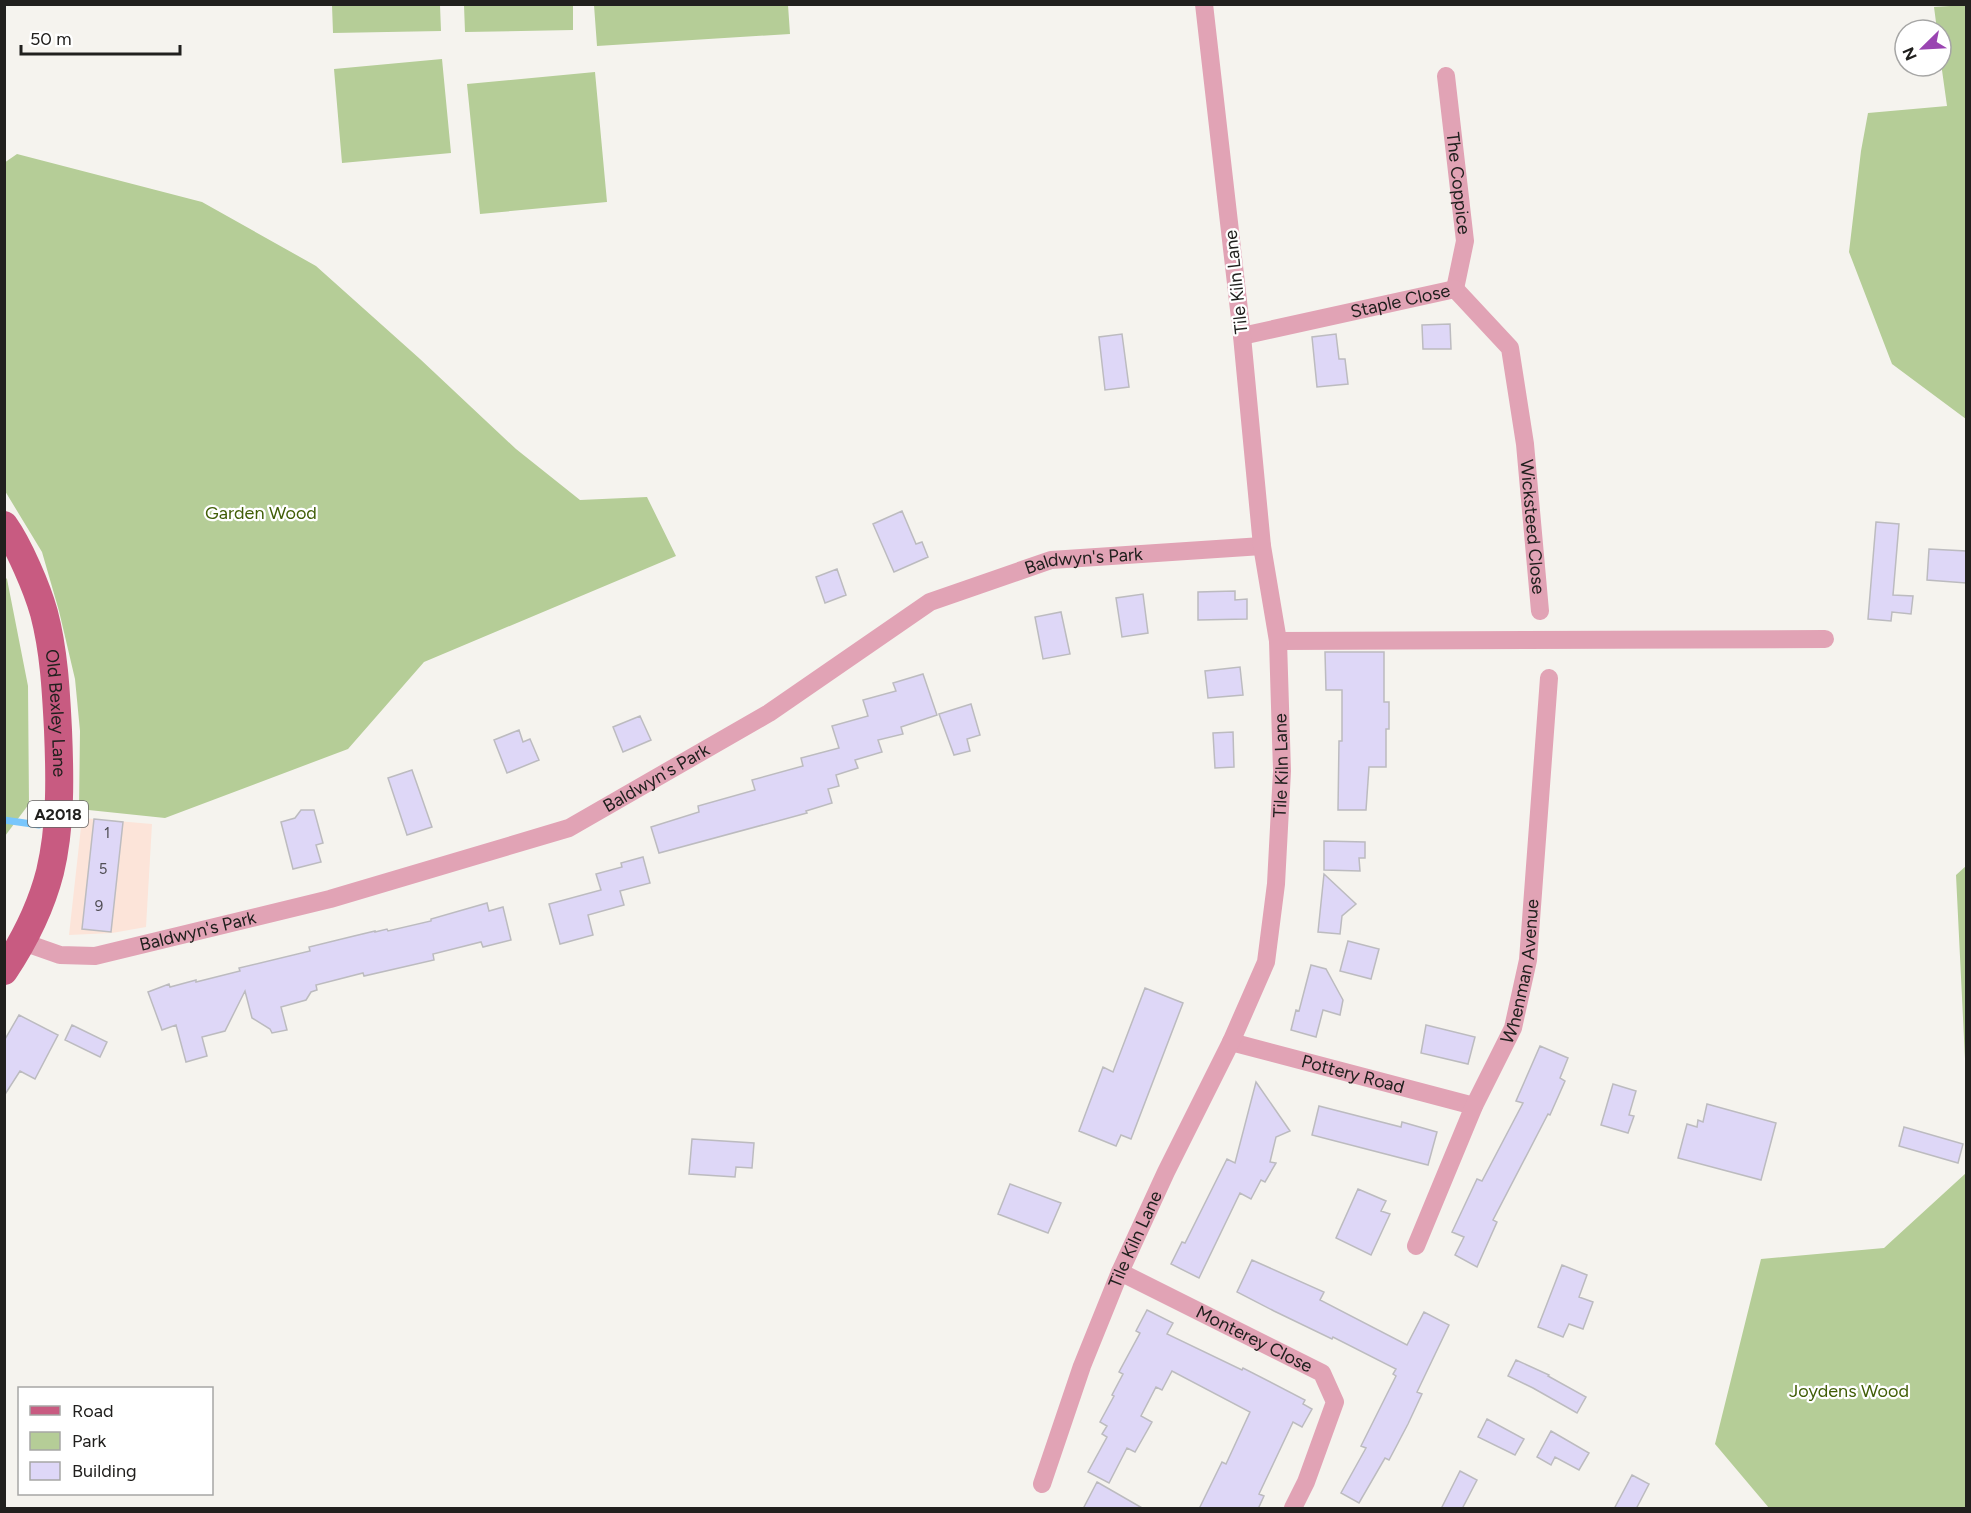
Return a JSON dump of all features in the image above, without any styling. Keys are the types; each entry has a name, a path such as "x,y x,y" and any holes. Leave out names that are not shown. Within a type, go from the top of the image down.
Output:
{"main road":[{"name":"Old Bexley Lane","path":"4,525 15,540 44,612 56,681 60,762 57,825 50,872 23,942"},
{"name":"A2018","path":"4,971 23,942"}],"street":[{"name":"Tile Kiln Lane","path":"1042,1484 1082,1366 1120,1272 1166,1172 1231,1042 1266,962 1276,884 1282,771 1278,641 1262,546 1242,336 1204,4"},
{"name":"The Coppice","path":"1446,76 1465,241 1455,289"},
{"name":"Staple Close","path":"1242,336 1455,289 1510,348 1525,444"},
{"name":"Wicksteed Close","path":"1525,444 1540,611"},
{"name":"Baldwyn's Park","path":"23,942 60,955 95,956 330,899 569,828 769,713 930,602 1052,560 1262,546"},
{"path":"1278,641 1825,639"},
{"name":"Whenman Avenue","path":"1416,1246 1474,1106 1513,1028 1528,960 1549,678"},
{"name":"Pottery Road","path":"1231,1042 1474,1106"},
{"name":"Monterey Close","path":"1120,1272 1322,1372 1335,1402 1306,1482 1293,1509"}],"shaded area":[{"path":"82,818 152,824 146,927 112,933 69,935"}],"green space":[{"path":"332,5 440,5 441,31 333,33"},
{"path":"464,5 573,5 573,30 465,32"},
{"path":"594,5 788,5 790,34 597,46"},
{"path":"1966,5 1966,419 1892,364 1849,252 1868,113 1947,106 1943,78 1953,78 1953,18 1935,18 1934,7"},
{"path":"442,59 451,153 342,163 334,69"},
{"path":"595,72 607,202 480,214 467,84"},
{"name":"Garden Wood","path":"17,154 202,202 316,266 516,449 580,500 647,497 676,556 424,662 348,749 165,818 79,809 80,731 75,679 42,552 5,491 4,163"},
{"path":"4,576 7,579 28,686 29,804 5,836"},
{"path":"1966,866 1966,1079 1956,875"},
{"name":"Joydens Wood","path":"1966,1173 1966,1508 1769,1508 1715,1444 1761,1259 1884,1248"}],"building":[{"path":"1450,324 1451,349 1423,349 1422,325"},
{"path":"1122,334 1129,387 1105,390 1099,337"},
{"path":"1336,334 1339,359 1345,359 1348,384 1317,387 1312,337"},
{"path":"902,511 916,544 922,542 928,557 894,572 873,524"},
{"path":"1876,522 1899,524 1893,595 1913,596 1911,614 1892,612 1891,621 1868,619"},
{"path":"1929,549 1966,551 1966,583 1927,580"},
{"path":"837,569 846,595 825,603 816,577"},
{"path":"1235,591 1235,600 1247,599 1247,619 1198,620 1198,592"},
{"path":"1143,594 1148,633 1122,637 1116,598"},
{"path":"1061,612 1070,654 1043,659 1035,617"},
{"path":"1325,652 1384,652 1384,702 1389,702 1386,767 1369,767 1366,810 1338,810 1342,690 1326,690"},
{"path":"1240,667 1243,695 1208,698 1205,671"},
{"path":"923,674 937,715 901,727 903,734 878,740 882,752 855,760 858,768 836,775 839,786 828,789 832,803 806,811 807,813 659,853 651,827 699,812 698,806 755,790 752,780 803,766 801,758 839,748 832,726 868,716 863,700 896,691 893,683"},
{"path":"971,704 980,735 967,739 970,751 954,755 939,714"},
{"path":"640,716 651,740 623,752 613,727"},
{"path":"519,730 523,742 530,739 539,760 507,773 494,740"},
{"path":"1233,732 1234,767 1215,768 1213,733"},
{"path":"412,770 432,827 407,835 388,778"},
{"path":"301,810 314,810 323,843 316,845 321,862 293,869 281,822 295,818"},
{"path":"94,819 123,822 111,932 82,929"},
{"path":"1324,841 1365,842 1365,858 1359,858 1360,871 1324,870"},
{"path":"643,857 650,883 620,891 624,905 588,915 593,935 560,944 549,904 601,890 596,874 622,867 621,863"},
{"path":"1324,874 1356,904 1342,916 1340,934 1318,932"},
{"path":"487,903 489,911 503,907 511,940 483,947 481,942 433,954 434,960 364,976 363,973 316,985 317,990 311,992 306,1000 281,1007 287,1030 272,1033 270,1029 252,1018 245,991 225,1031 202,1037 207,1056 186,1062 176,1025 162,1030 148,992 169,984 170,987 240,971 239,968 310,951 309,947 375,931 387,929 388,931 431,921 431,919"},
{"path":"1348,941 1379,949 1371,979 1340,971"},
{"path":"1311,965 1326,969 1343,1000 1340,1015 1323,1010 1316,1037 1291,1030 1296,1010 1299,1011"},
{"path":"1145,988 1183,1003 1131,1139 1121,1135 1116,1146 1079,1131 1103,1067 1113,1072"},
{"path":"19,1015 58,1035 35,1079 20,1071 4,1096 4,1041"},
{"path":"72,1025 107,1042 100,1057 65,1040"},
{"path":"1426,1025 1475,1037 1468,1064 1421,1053"},
{"path":"1540,1046 1568,1058 1560,1078 1565,1081 1550,1115 1548,1114 1493,1220 1497,1222 1477,1267 1455,1255 1464,1237 1452,1232 1477,1179 1482,1181 1523,1103 1516,1101"},
{"path":"1256,1082 1290,1131 1276,1137 1270,1162 1276,1163 1265,1182 1261,1180 1251,1199 1240,1193 1199,1278 1171,1264 1182,1242 1185,1243 1227,1159 1235,1163"},
{"path":"1613,1084 1636,1091 1629,1115 1634,1116 1628,1133 1601,1125"},
{"path":"1707,1104 1776,1123 1761,1180 1678,1158 1687,1124 1697,1127 1698,1120 1703,1122"},
{"path":"1319,1106 1401,1127 1402,1122 1437,1132 1428,1165 1312,1135"},
{"path":"1904,1127 1963,1144 1958,1163 1899,1146"},
{"path":"692,1139 754,1143 752,1168 736,1167 735,1177 689,1174"},
{"path":"1010,1184 1061,1203 1048,1233 998,1214"},
{"path":"1358,1189 1386,1201 1381,1211 1390,1214 1371,1255 1336,1238"},
{"path":"1252,1260 1324,1292 1320,1300 1407,1345 1424,1312 1449,1325 1417,1392 1422,1394 1408,1424 1389,1460 1385,1458 1359,1503 1341,1493 1366,1448 1361,1446 1396,1376 1393,1374 1396,1369 1237,1292"},
{"path":"1562,1265 1587,1275 1579,1297 1593,1302 1583,1329 1569,1324 1563,1337 1538,1327"},
{"path":"1147,1310 1173,1323 1167,1334 1242,1370 1243,1368 1305,1400 1303,1404 1312,1409 1302,1427 1293,1422 1259,1494 1264,1496 1258,1509 1199,1509 1222,1462 1226,1464 1250,1412 1172,1371 1162,1390 1156,1387 1141,1416 1152,1422 1135,1452 1127,1448 1109,1483 1088,1472 1107,1437 1102,1434 1107,1426 1100,1422 1114,1396 1112,1395 1123,1374 1119,1372 1140,1333 1136,1331"},
{"path":"1516,1360 1549,1375 1586,1397 1577,1413 1508,1376"},
{"path":"1487,1419 1524,1439 1515,1455 1478,1437"},
{"path":"1551,1431 1589,1453 1579,1470 1555,1457 1551,1465 1537,1457"},
{"path":"1460,1471 1477,1480 1462,1509 1441,1509"},
{"path":"1632,1475 1649,1484 1636,1509 1614,1509"},
{"path":"1097,1482 1144,1509 1083,1509"}],"waterway":[{"path":"4,820 39,825"}]}
